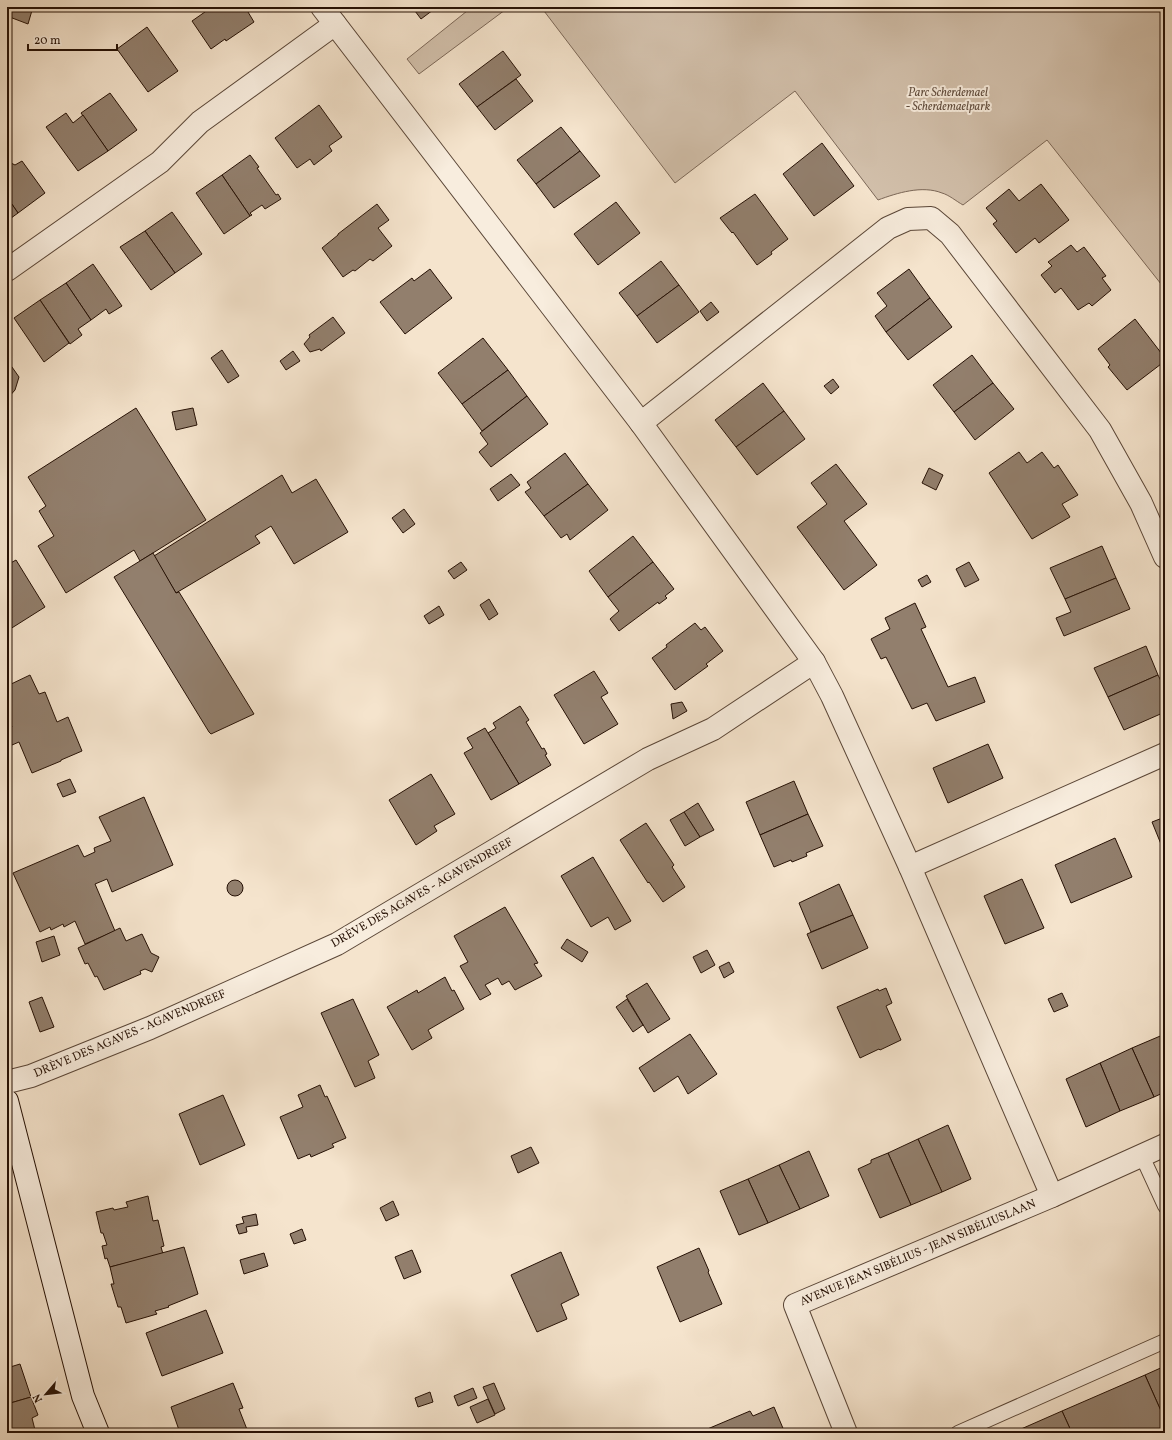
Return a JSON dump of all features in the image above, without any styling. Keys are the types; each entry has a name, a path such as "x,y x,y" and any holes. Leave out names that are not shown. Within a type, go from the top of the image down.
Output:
{"street":[{"path":"322,7 641,423 814,662 832,696 910,867 1052,1196"},
{"path":"7,270 160,162 200,122 335,24"},
{"path":"641,423 888,228 908,219 930,218 950,234 1100,430 1141,503 1165,557"},
{"name":"DRÈVE DES AGAVES - AGAVENDREEF","path":"7,1082 31,1076 150,1028 337,944 648,759 713,729 814,662"},
{"path":"910,867 1165,754"},
{"path":"7,1101 83,1396 98,1433"},
{"name":"AVENUE JEAN SIBÉLIUS - JEAN SIBÉLIUSLAAN","path":"846,1433 795,1305 1052,1196 1165,1145"}],"lane":[{"path":"1142,1156 1165,1206"},
{"path":"958,1433 1165,1341"}],"green space":[{"path":"472,7 509,7 419,74 407,59"},
{"name":"Parc Scherdemael - Scherdemaelpark","path":"541,7 1165,7 1165,289 1047,140 963,205 945,194 926,190 910,191 878,200 795,91 675,183"}],"building":[{"path":"7,7 33,7 28,24 7,16"},
{"path":"212,7 245,7 254,22 226,41 225,39 211,49 192,21"},
{"path":"412,7 437,7 421,19"},
{"path":"147,27 178,71 148,92 117,49"},
{"path":"503,51 521,75 477,107 459,84"},
{"path":"516,79 533,101 495,130 477,107"},
{"path":"110,93 137,130 108,151 81,113"},
{"path":"319,105 342,137 329,146 332,151 314,165 310,159 297,168 275,138"},
{"path":"66,113 73,123 83,115 108,151 78,171 46,127"},
{"path":"561,127 580,151 536,184 517,160"},
{"path":"822,143 854,186 814,216 783,174"},
{"path":"580,151 600,176 554,208 536,184"},
{"path":"250,155 259,167 257,168 276,195 278,194 281,199 265,209 262,205 250,213 252,215 250,216 222,175"},
{"path":"7,161 15,165 22,161 45,193 18,213 7,197"},
{"path":"222,175 250,216 224,234 196,193"},
{"path":"1041,184 1069,220 1039,243 1035,238 1016,253 993,224 997,221 986,208 1009,189 1019,201"},
{"path":"755,194 788,239 771,252 772,254 757,265 733,232 732,233 720,218"},
{"path":"7,197 18,213 7,221"},
{"path":"616,202 640,233 598,265 574,234"},
{"path":"377,204 389,220 378,228 392,246 373,261 370,259 355,271 353,270 343,277 322,248"},
{"path":"172,212 202,254 175,273 145,231"},
{"path":"145,231 175,273 151,290 120,247"},
{"path":"1071,245 1077,252 1084,247 1106,276 1102,278 1111,290 1092,306 1089,303 1078,310 1061,288 1055,293 1041,275 1052,266 1048,262"},
{"path":"661,261 679,285 637,316 619,293"},
{"path":"93,264 122,306 109,314 106,309 91,320 66,283"},
{"path":"430,269 452,298 405,334 380,302 412,278 414,281"},
{"path":"909,269 930,298 886,332 875,316 887,306 877,293"},
{"path":"66,283 91,320 78,329 82,335 70,344 40,300"},
{"path":"679,285 699,312 657,343 637,316"},
{"path":"930,298 952,327 908,360 886,332"},
{"path":"40,300 69,343 44,362 14,318"},
{"path":"711,302 719,312 707,321 700,311"},
{"path":"333,317 345,333 321,351 320,349 310,352 304,344 310,337 309,335"},
{"path":"1135,319 1165,358 1165,361 1127,390 1108,367 1110,365 1098,349"},
{"path":"483,338 508,370 462,404 438,373"},
{"path":"222,350 239,376 228,383 211,358"},
{"path":"293,351 300,361 286,370 280,361"},
{"path":"972,355 993,383 954,412 933,385"},
{"path":"7,360 19,377 15,390 7,399"},
{"path":"508,370 527,396 482,431 462,404"},
{"path":"833,379 839,387 831,394 824,386"},
{"path":"763,383 784,411 736,447 715,420"},
{"path":"993,383 1014,409 975,440 954,412"},
{"path":"527,396 548,424 491,467 479,452 488,444 480,433"},
{"path":"136,408 206,520 140,561 134,550 66,593 38,546 54,536 39,511 46,506 28,477"},
{"path":"193,408 197,425 176,430 172,412"},
{"path":"784,411 805,439 757,475 736,447"},
{"path":"1165,436 1165,445 1162,437"},
{"path":"1019,452 1027,463 1042,452 1054,468 1058,465 1078,495 1062,504 1070,517 1032,539 989,473"},
{"path":"565,453 588,484 544,516 525,492 531,488 527,482"},
{"path":"836,464 867,504 844,521 877,565 844,590 797,527 827,504 811,483"},
{"path":"929,468 943,475 936,490 922,483"},
{"path":"511,474 520,485 498,501 490,489"},
{"path":"282,475 292,493 316,479 348,532 294,564 271,526 255,536 260,543 176,593 154,556"},
{"path":"588,484 608,510 570,540 567,534 561,538 544,516"},
{"path":"404,509 415,524 403,533 392,518"},
{"path":"633,536 653,562 608,597 589,571"},
{"path":"1102,546 1116,578 1065,599 1050,568"},
{"path":"153,553 176,593 179,592 254,714 211,734 114,577"},
{"path":"16,560 45,607 7,631 7,565"},
{"path":"461,562 467,570 454,579 448,571"},
{"path":"653,562 674,589 665,596 667,598 659,604 658,602 619,631 610,619 619,611 608,597"},
{"path":"969,562 979,580 965,587 956,569"},
{"path":"927,575 931,582 922,587 918,580"},
{"path":"1116,578 1130,609 1064,636 1056,618 1071,612 1065,599"},
{"path":"489,599 498,614 489,620 480,605"},
{"path":"915,603 926,627 921,629 948,687 975,677 985,702 936,721 927,703 912,709 886,657 881,659 871,639 890,629 885,618"},
{"path":"439,606 444,615 429,624 424,616"},
{"path":"695,623 701,630 705,627 723,651 706,664 708,666 675,690 652,658 667,647 666,645"},
{"path":"1146,646 1158,675 1108,697 1094,668"},
{"path":"594,671 608,693 601,697 618,724 584,744 554,695"},
{"path":"30,675 39,694 45,692 57,722 68,717 82,751 32,773 19,742 12,745 7,734 7,729 12,727 7,714 7,686"},
{"path":"1158,675 1165,689 1165,712 1124,730 1108,697"},
{"path":"682,702 687,711 673,719 671,704"},
{"path":"520,706 529,720 526,722 542,749 544,748 547,754 545,755 551,765 519,784 488,733 496,728 493,723"},
{"path":"485,728 519,784 491,800 464,753 473,748 467,738"},
{"path":"988,744 1003,778 948,803 933,768"},
{"path":"431,774 455,814 434,826 437,831 416,845 389,800"},
{"path":"70,779 76,792 63,797 57,784"},
{"path":"794,781 808,814 760,835 746,802"},
{"path":"144,797 173,865 112,892 107,879 95,884 115,931 85,944 75,921 64,927 63,924 51,930 50,927 40,932 13,873 78,845 84,857 95,852 94,848 111,841 99,817"},
{"path":"698,803 714,830 700,837 684,812"},
{"path":"684,812 700,837 685,846 670,820"},
{"path":"808,814 823,846 806,853 807,856 792,862 791,860 774,867 760,835"},
{"path":"1165,817 1165,854 1152,822"},
{"path":"646,823 674,865 672,867 685,887 663,902 649,882 648,883 620,840"},
{"path":"1115,838 1132,877 1071,903 1055,865"},
{"path":"593,857 631,921 615,930 608,917 591,927 561,876"},
{"path":"1022,879 1044,928 1005,944 984,896"},
{"path":"235,880 242,885 243,888 238,895 235,896 228,891 227,888 232,881"},
{"path":"839,884 853,915 811,932 799,903"},
{"path":"505,907 538,963 534,964 542,976 515,990 509,981 502,985 498,978 485,985 491,994 480,1000 460,966 468,962 454,936"},
{"path":"853,915 868,948 822,969 807,934"},
{"path":"120,928 126,941 142,934 151,953 159,957 152,972 145,969 140,971 141,974 104,990 88,963 85,964 78,948"},
{"path":"54,936 60,955 42,962 36,942"},
{"path":"567,939 588,952 582,962 561,948"},
{"path":"707,950 715,965 701,973 693,957"},
{"path":"729,962 734,972 724,978 719,967"},
{"path":"445,977 464,1009 428,1030 432,1038 412,1050 387,1007 417,990 418,993"},
{"path":"647,983 670,1019 648,1033 626,996"},
{"path":"886,988 892,1003 886,1006 901,1040 860,1058 837,1007 878,989 879,991"},
{"path":"1062,993 1068,1006 1054,1012 1048,999"},
{"path":"42,997 54,1027 40,1032 29,1002"},
{"path":"353,999 379,1055 368,1061 375,1078 355,1087 321,1013"},
{"path":"627,999 643,1025 633,1032 616,1007"},
{"path":"690,1034 717,1074 688,1094 678,1076 654,1092 639,1068"},
{"path":"1165,1034 1165,1092 1154,1097 1132,1048"},
{"path":"1132,1048 1154,1097 1120,1111 1100,1063"},
{"path":"1100,1063 1120,1111 1086,1127 1066,1079"},
{"path":"320,1085 325,1097 327,1096 346,1138 332,1144 334,1147 311,1157 310,1154 298,1159 280,1117 303,1107 298,1095"},
{"path":"223,1095 245,1145 200,1165 179,1114"},
{"path":"948,1125 971,1179 942,1192 918,1139"},
{"path":"918,1139 942,1192 911,1205 888,1153"},
{"path":"531,1147 539,1163 518,1173 511,1156"},
{"path":"809,1151 829,1196 800,1209 779,1165"},
{"path":"888,1153 911,1205 880,1218 858,1169 871,1163 871,1160"},
{"path":"779,1165 800,1209 768,1223 748,1179"},
{"path":"748,1179 768,1223 739,1235 720,1191"},
{"path":"148,1196 153,1221 158,1220 164,1246 161,1247 163,1254 110,1267 107,1258 105,1259 102,1246 107,1245 103,1233 101,1233 96,1212 113,1208 114,1210 128,1207 126,1202"},
{"path":"393,1201 399,1215 386,1221 380,1208"},
{"path":"256,1214 258,1225 246,1227 247,1232 239,1234 236,1225 244,1223 242,1217"},
{"path":"302,1229 306,1240 294,1244 290,1234"},
{"path":"184,1247 198,1294 168,1306 169,1307 155,1311 157,1314 126,1323 121,1307 118,1307 111,1284 114,1284 110,1267"},
{"path":"699,1248 722,1304 680,1322 657,1267"},
{"path":"412,1250 421,1272 404,1279 395,1257"},
{"path":"561,1252 579,1295 561,1304 567,1319 537,1332 511,1275"},
{"path":"264,1253 268,1266 244,1274 240,1260"},
{"path":"206,1310 223,1353 162,1376 146,1333"},
{"path":"7,1312 11,1324 7,1325"},
{"path":"20,1364 31,1397 7,1404 7,1368"},
{"path":"1165,1366 1165,1420 1145,1375"},
{"path":"1145,1375 1165,1420 1165,1433 1072,1433 1062,1411"},
{"path":"233,1383 243,1408 239,1409 248,1432 252,1430 253,1433 180,1433 171,1407"},
{"path":"494,1383 505,1409 495,1414 483,1387"},
{"path":"473,1388 477,1398 458,1406 454,1396"},
{"path":"430,1392 433,1402 418,1407 415,1398"},
{"path":"31,1397 38,1415 32,1418 35,1430 25,1433 7,1433 7,1404"},
{"path":"488,1399 495,1415 477,1423 470,1407"},
{"path":"774,1407 785,1433 698,1433 750,1411 753,1416"},
{"path":"1062,1411 1072,1433 1012,1433"}]}
